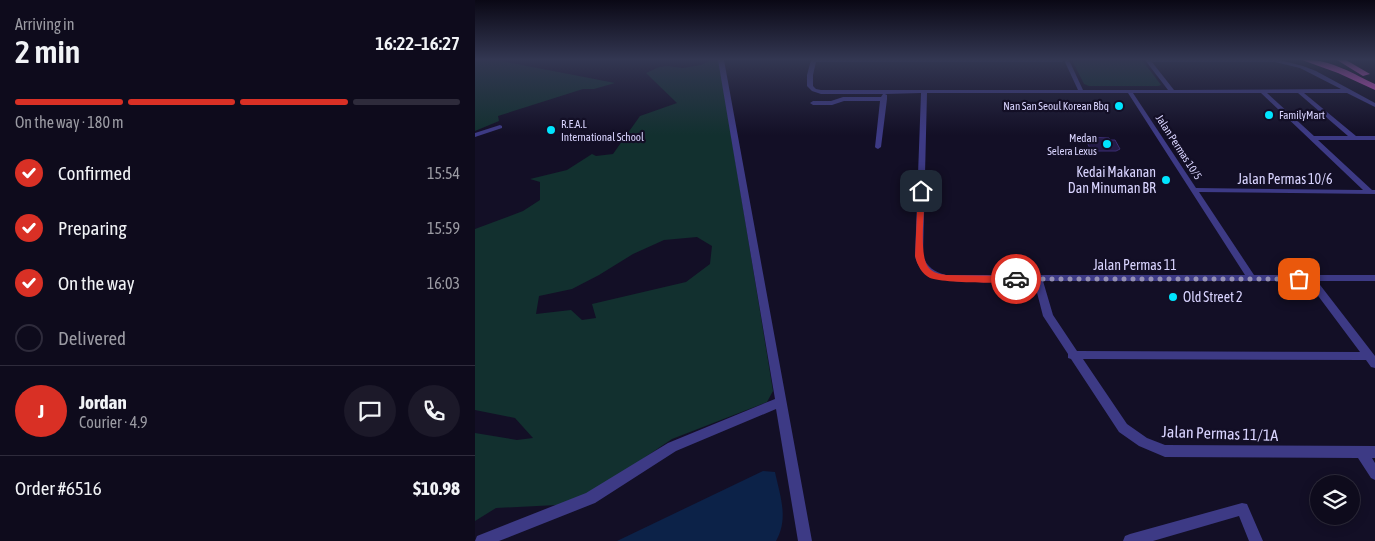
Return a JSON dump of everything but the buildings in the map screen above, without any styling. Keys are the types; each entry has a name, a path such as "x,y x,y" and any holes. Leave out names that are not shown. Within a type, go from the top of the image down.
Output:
{"street":[{"path":"725,85 805,541"},
{"path":"810,85 813,90 821,92 884,95"},
{"path":"1078,85 1081,91"},
{"path":"1167,85 1172,91"},
{"path":"1337,85 1375,106"},
{"name":"Jalan Permas 10/5","path":"1129,91 1252,278"},
{"path":"1262,91 1373,193"},
{"path":"1299,91 1353,138"},
{"path":"813,102 832,103 843,98 924,92 1347,91"},
{"path":"924,92 919,256 926,271"},
{"path":"878,147 884,95"},
{"path":"475,135 500,126"},
{"path":"1311,138 1375,138"},
{"name":"Jalan Permas 10/6","path":"1194,190 1373,193"},
{"name":"Jalan Permas 11","path":"926,271 933,276 946,278 1375,278"},
{"path":"1018,279 1033,286 1041,293 1046,286 1058,279"},
{"name":"Jalan Permas 11/1A","path":"1038,279 1048,316 1072,355 1123,428 1132,436 1153,447 1165,451 1375,452"},
{"path":"1310,279 1372,360"},
{"path":"1072,355 1372,360"},
{"path":"482,541 589,498 672,447 781,402"},
{"path":"1361,452 1375,474"},
{"path":"1130,541 1243,509 1256,541"}],"green space":[{"path":"475,85 607,85 594,89 583,89 498,116 499,121 475,131"},
{"path":"659,85 723,85 773,391 767,402 672,439 576,504 496,508 475,521 475,433 517,440 533,438 515,418 475,410 475,229 523,211 540,200 540,182 530,179 567,170 592,154 596,156 613,154 640,116 677,103","holes":["697,237 712,246 710,264 686,282 592,304 596,318 582,320 571,310 536,314 539,296 572,289 633,254 664,240"]},
{"path":"1087,85 1160,85 1158,86"}],"water":[{"path":"763,471 775,472 781,498 782,524 776,541 617,541"}],"way so far":[{"path":"1016,279 1299,279"}],"place":[{"name":"Nan San Seoul Korean Bbq","path":"1119,106"},
{"name":"FamilyMart","path":"1269,115"},
{"name":"R.E.A.L International School","path":"551,130"},
{"name":"Medan Selera Lexus","path":"1107,144"},
{"name":"Kedai Makanan Dan Minuman BR","path":"1166,180"},
{"name":"Old Street 2","path":"1173,297"}],"route":[{"path":"921,191 919,256 926,271 933,276 946,278 1016,279"}]}
